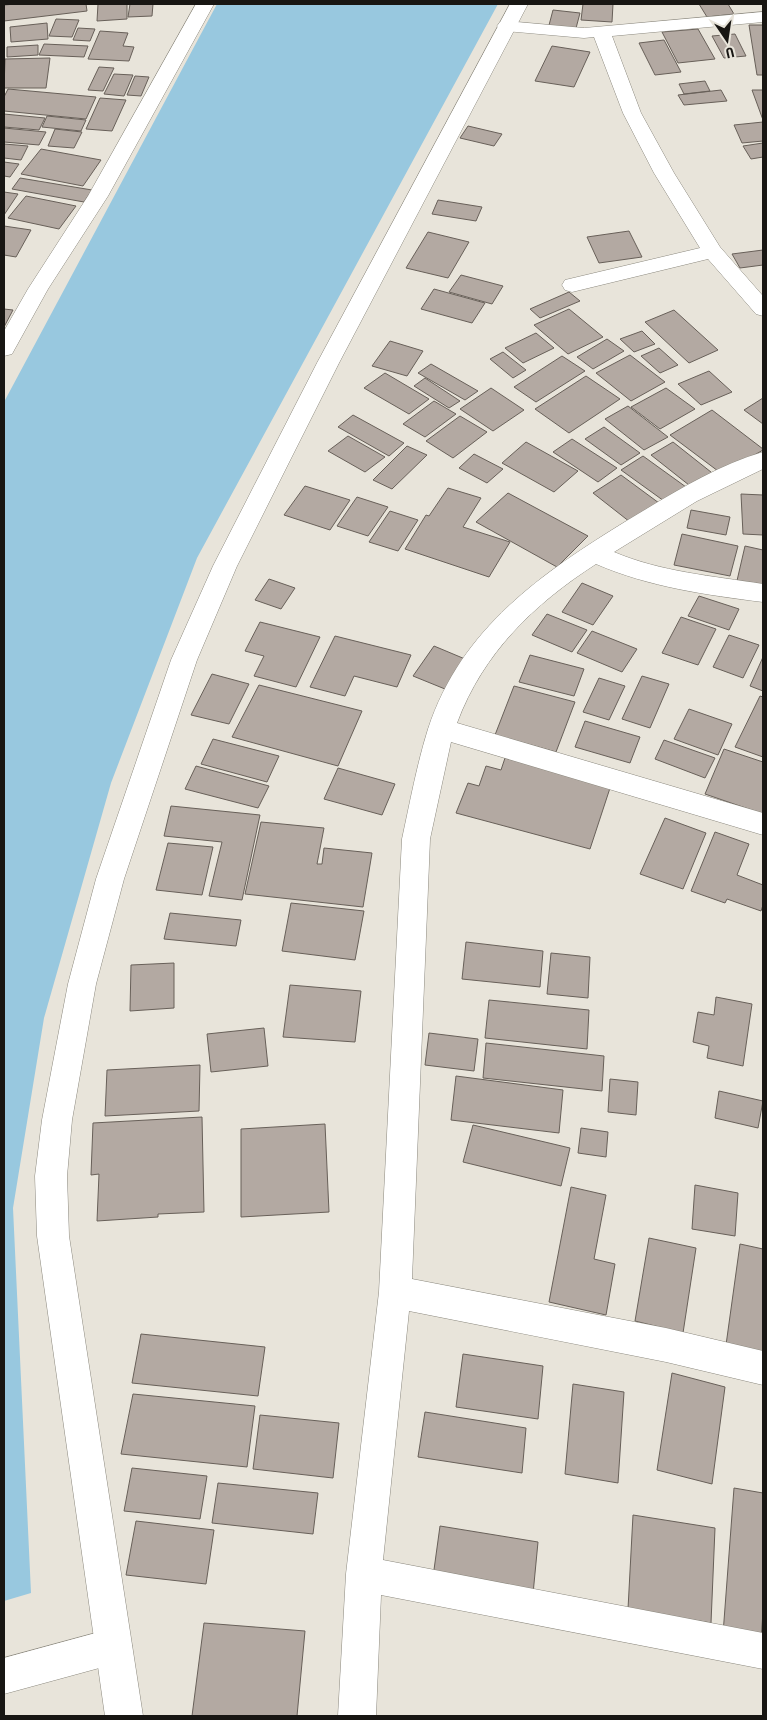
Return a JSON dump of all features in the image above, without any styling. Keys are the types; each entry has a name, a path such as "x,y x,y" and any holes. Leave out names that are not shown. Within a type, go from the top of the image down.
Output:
{"street":[{"path":"4,349 38,289 98,196 205,4"},
{"path":"124,1716 53,1236 51,1176 57,1120 82,984 110,879 184,660 225,566 328,363 513,15 565,33 763,17"},
{"path":"601,31 632,113 664,173 712,251 763,309"},
{"path":"572,285 712,251"},
{"path":"358,1716 364,1574 395,1292 416,839 426,787 441,729 458,690 492,636 536,593 564,572 673,505 719,480 763,460"},
{"path":"594,553 631,569 668,578 763,592"},
{"path":"441,729 763,824"},
{"path":"395,1292 666,1345 763,1368"},
{"path":"364,1574 763,1651"},
{"path":"4,1676 114,1646"}],"water":[{"path":"217,4 498,4 197,558 111,783 44,1018 13,1208 31,1593 4,1601 4,402"}],"building":[{"path":"86,4 87,11 4,21 4,5"},
{"path":"98,4 127,4 127,19 97,21"},
{"path":"130,4 153,4 152,16 128,17"},
{"path":"583,4 613,4 612,22 581,20"},
{"path":"699,4 728,4 734,14 707,17"},
{"path":"553,10 580,13 575,32 548,29"},
{"path":"56,19 79,20 72,37 49,36"},
{"path":"47,23 48,39 11,42 10,27"},
{"path":"749,25 763,25 763,75 757,75"},
{"path":"78,28 95,29 90,41 73,40"},
{"path":"698,29 715,59 678,63 662,32"},
{"path":"100,31 128,33 123,46 134,47 129,61 88,59"},
{"path":"735,34 746,56 724,58 712,36"},
{"path":"664,40 681,72 655,75 639,43"},
{"path":"44,44 88,46 84,57 39,55"},
{"path":"38,45 38,55 7,57 7,47"},
{"path":"552,46 590,52 574,87 535,81"},
{"path":"50,58 46,88 4,88 5,59"},
{"path":"99,67 114,68 103,91 88,90"},
{"path":"114,74 133,75 124,96 104,94"},
{"path":"135,76 149,77 141,96 127,95"},
{"path":"705,81 710,91 684,94 679,84"},
{"path":"8,89 96,97 86,119 4,111 4,97"},
{"path":"721,90 727,101 684,105 678,95"},
{"path":"752,90 763,90 763,120"},
{"path":"100,98 126,100 112,131 86,129"},
{"path":"4,114 45,118 39,130 4,127"},
{"path":"47,116 86,120 81,131 42,127"},
{"path":"763,122 763,141 742,143 734,125"},
{"path":"468,126 502,134 494,146 460,138"},
{"path":"4,128 46,132 39,145 4,142"},
{"path":"55,129 82,132 74,148 48,146"},
{"path":"763,143 763,157 751,159 743,146"},
{"path":"4,144 28,146 21,160 4,158"},
{"path":"41,149 101,160 83,186 21,174"},
{"path":"4,162 19,164 10,177 4,176"},
{"path":"20,178 92,190 84,202 12,189"},
{"path":"4,192 18,194 4,215"},
{"path":"26,196 76,206 59,229 8,218"},
{"path":"438,200 482,207 476,221 432,214"},
{"path":"4,226 31,230 16,257 4,255"},
{"path":"629,231 642,257 599,263 587,237"},
{"path":"428,232 469,242 448,278 406,268"},
{"path":"763,250 763,265 740,268 732,254"},
{"path":"461,275 503,286 492,304 449,292"},
{"path":"434,289 485,303 472,323 421,309"},
{"path":"569,292 580,301 540,318 530,309"},
{"path":"4,309 13,310 4,327"},
{"path":"569,309 603,337 568,354 534,325"},
{"path":"674,310 718,350 689,363 645,322"},
{"path":"642,331 655,344 634,352 620,339"},
{"path":"536,333 554,348 523,363 505,348"},
{"path":"607,339 624,351 593,369 577,357"},
{"path":"390,341 423,351 407,376 372,366"},
{"path":"659,348 678,365 660,373 641,356"},
{"path":"503,352 526,370 513,378 490,359"},
{"path":"630,355 665,382 631,401 596,373"},
{"path":"562,356 585,371 536,402 514,387"},
{"path":"431,364 478,391 465,400 418,373"},
{"path":"709,371 732,392 701,405 678,384"},
{"path":"385,373 429,399 409,414 364,388"},
{"path":"586,376 620,399 569,433 535,409"},
{"path":"425,378 460,401 449,408 414,386"},
{"path":"491,388 524,410 493,431 460,409"},
{"path":"666,388 695,409 660,429 631,407"},
{"path":"763,398 763,424 744,410"},
{"path":"434,401 456,414 425,437 403,424"},
{"path":"628,406 668,437 644,450 605,419"},
{"path":"712,410 763,450 722,474 670,435"},
{"path":"353,415 404,443 389,456 338,427"},
{"path":"460,416 487,432 453,458 426,441"},
{"path":"604,427 640,453 621,465 585,439"},
{"path":"348,436 385,457 365,472 328,451"},
{"path":"572,439 617,468 598,482 553,452"},
{"path":"526,442 578,471 554,492 502,463"},
{"path":"673,442 716,476 694,489 651,455"},
{"path":"407,446 427,455 392,489 373,480"},
{"path":"474,454 503,469 487,483 459,468"},
{"path":"643,456 686,487 664,501 621,470"},
{"path":"621,475 659,503 630,522 593,493"},
{"path":"305,486 350,500 330,530 284,515"},
{"path":"448,488 481,498 463,527 510,542 489,577 405,549 426,515 429,516"},
{"path":"508,493 588,536 557,567 476,522"},
{"path":"741,494 763,495 763,535 743,534"},
{"path":"357,497 388,507 368,536 337,526"},
{"path":"691,510 730,517 726,535 687,528"},
{"path":"390,511 418,520 398,551 369,542"},
{"path":"682,534 738,546 730,576 674,565"},
{"path":"745,546 763,550 763,591 736,585"},
{"path":"269,579 295,588 281,609 255,600"},
{"path":"582,583 613,596 593,625 562,612"},
{"path":"699,596 739,609 729,630 688,616"},
{"path":"547,614 587,630 572,652 532,635"},
{"path":"681,617 716,629 698,665 662,653"},
{"path":"260,622 320,637 296,687 254,676 264,656 245,651"},
{"path":"592,631 637,649 622,672 577,653"},
{"path":"729,635 759,645 743,678 713,667"},
{"path":"335,636 411,655 397,687 354,676 345,696 310,687"},
{"path":"434,646 465,659 445,689 413,676"},
{"path":"530,655 584,669 574,696 519,682"},
{"path":"763,657 763,691 750,686"},
{"path":"212,674 249,684 229,724 191,715"},
{"path":"642,676 669,684 650,728 622,719"},
{"path":"599,678 625,686 609,720 583,712"},
{"path":"259,685 362,711 338,766 232,737"},
{"path":"514,686 575,702 556,752 495,735"},
{"path":"760,696 763,697 763,757 735,747"},
{"path":"689,709 732,724 718,755 674,739"},
{"path":"585,721 640,737 630,763 575,747"},
{"path":"213,739 279,756 267,782 201,764"},
{"path":"664,740 715,758 705,778 655,759"},
{"path":"724,749 763,762 763,814 705,794"},
{"path":"505,758 611,785 590,849 456,813 468,783 479,786 486,766 501,770"},
{"path":"196,766 269,786 258,808 185,789"},
{"path":"338,768 395,784 382,815 324,799"},
{"path":"171,806 260,815 242,900 209,896 222,842 164,836"},
{"path":"665,818 706,833 683,889 640,874"},
{"path":"261,822 324,828 317,864 322,864 324,848 372,853 363,907 245,894"},
{"path":"715,832 749,844 737,875 763,885 763,905 761,911 727,899 725,903 691,891"},
{"path":"168,843 213,847 202,895 156,890"},
{"path":"291,903 364,911 355,960 282,951"},
{"path":"170,913 241,920 236,946 164,939"},
{"path":"466,942 543,951 540,987 462,979"},
{"path":"551,953 590,957 588,998 547,994"},
{"path":"174,963 174,1008 130,1011 131,965"},
{"path":"290,985 361,991 355,1042 283,1037"},
{"path":"716,997 752,1004 743,1066 707,1058 709,1046 693,1042 698,1012 714,1015"},
{"path":"489,1000 589,1010 587,1049 485,1038"},
{"path":"264,1028 268,1066 211,1072 207,1034"},
{"path":"429,1033 478,1039 474,1071 425,1065"},
{"path":"486,1043 604,1056 602,1091 483,1078"},
{"path":"200,1065 199,1111 105,1116 107,1070"},
{"path":"456,1076 563,1090 559,1133 451,1120"},
{"path":"610,1079 638,1082 636,1115 608,1112"},
{"path":"719,1091 763,1101 758,1128 715,1118"},
{"path":"202,1117 204,1212 158,1214 158,1217 97,1221 99,1174 91,1175 93,1123"},
{"path":"325,1124 329,1212 241,1217 241,1129"},
{"path":"473,1125 570,1148 561,1186 463,1162"},
{"path":"581,1128 608,1132 606,1157 578,1153"},
{"path":"695,1185 738,1193 735,1236 692,1229"},
{"path":"571,1187 606,1195 594,1259 615,1264 606,1315 549,1302"},
{"path":"649,1238 696,1248 683,1333 635,1321"},
{"path":"740,1244 763,1249 763,1354 726,1345"},
{"path":"141,1334 265,1347 258,1396 132,1383"},
{"path":"463,1354 543,1366 538,1419 456,1407"},
{"path":"672,1373 725,1387 712,1484 657,1470"},
{"path":"573,1384 624,1392 618,1483 565,1474"},
{"path":"133,1394 255,1406 247,1467 121,1454"},
{"path":"425,1412 526,1428 522,1473 418,1457"},
{"path":"260,1415 339,1423 333,1478 253,1469"},
{"path":"132,1468 207,1476 200,1519 124,1511"},
{"path":"218,1483 318,1493 313,1534 212,1523"},
{"path":"734,1488 763,1493 763,1611 761,1642 723,1634"},
{"path":"633,1515 715,1528 711,1623 628,1609"},
{"path":"136,1521 214,1530 206,1584 126,1575"},
{"path":"440,1526 538,1542 533,1594 433,1577"},
{"path":"204,1623 305,1631 297,1716 192,1716"}]}
